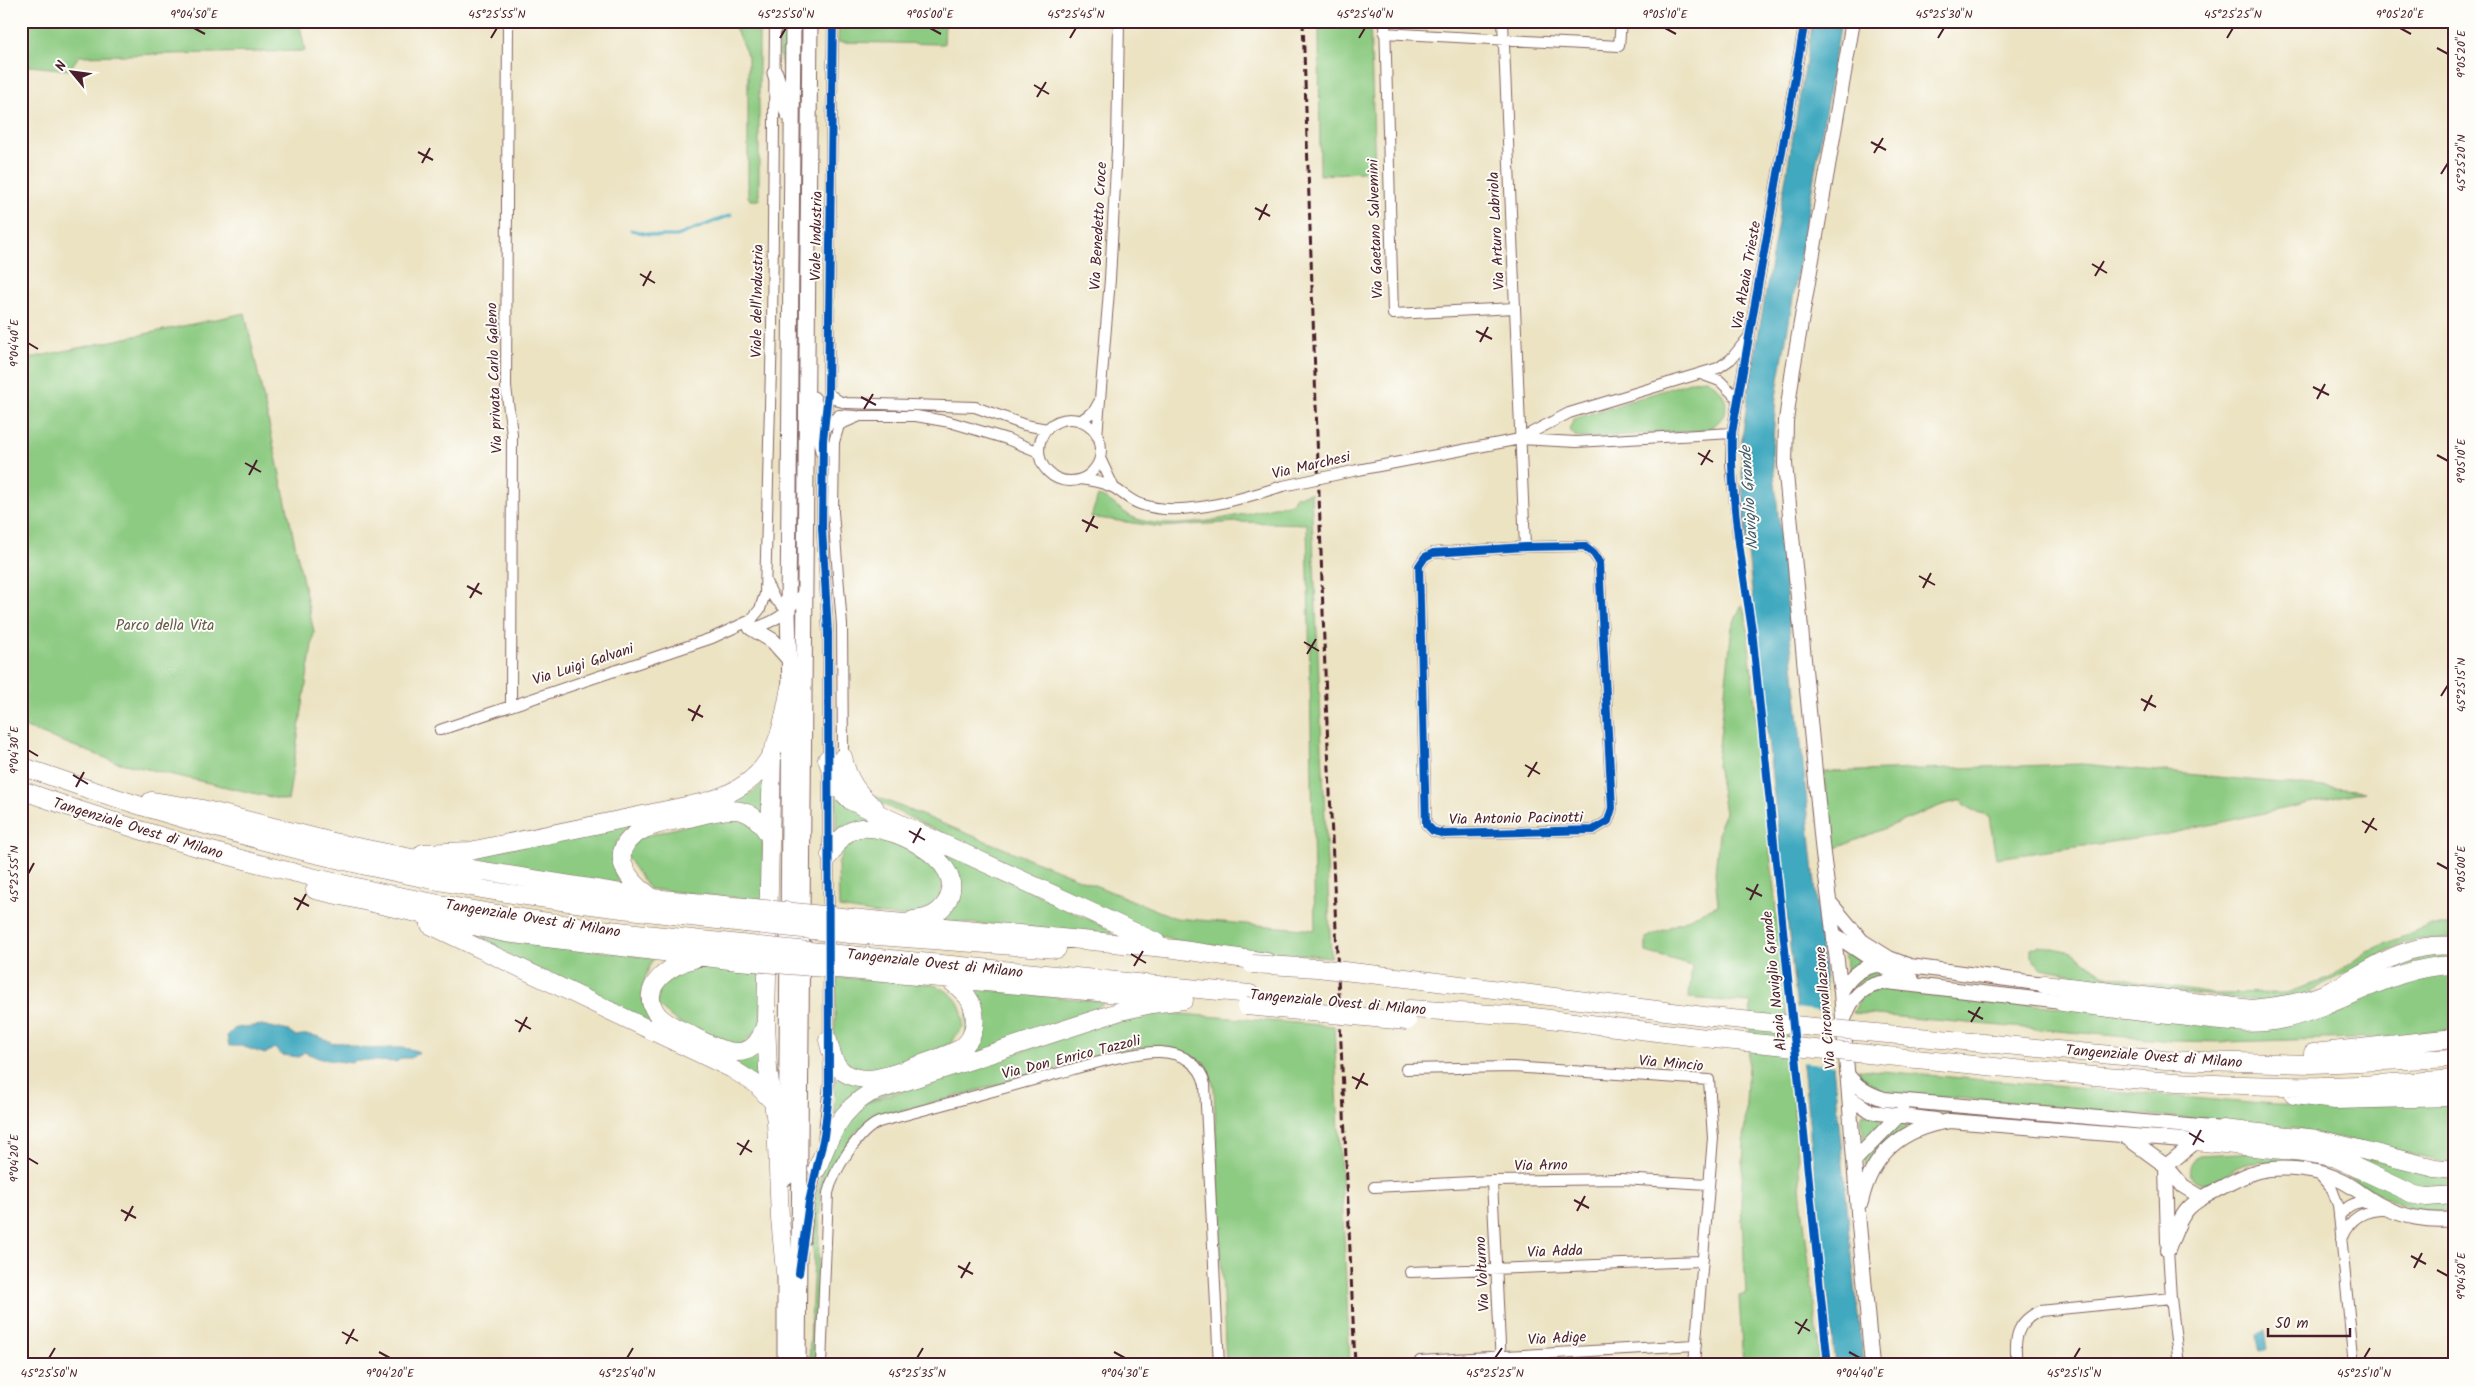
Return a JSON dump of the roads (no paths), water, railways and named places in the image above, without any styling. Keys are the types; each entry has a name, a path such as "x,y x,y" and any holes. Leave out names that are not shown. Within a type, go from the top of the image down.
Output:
{"highway":[{"path":"333,842 428,854 470,851 713,799 750,782 762,770 772,753 784,715 790,687"},
{"path":"772,753 766,1020 768,1070 778,1148 780,1218 792,1273"},
{"path":"835,758 834,781 844,796 1124,929 1176,949"},
{"name":"Tangenziale Ovest di Milano","path":"21,766 119,801 273,844 412,875 569,902 745,915 1318,968 1712,1017 1849,1027 2165,1060 2312,1064 2454,1058"},
{"name":"Tangenziale Ovest di Milano","path":"21,790 123,824 248,862 337,883 477,911 568,925 734,955 829,953 849,962 1408,1015 1472,1023 1525,1016 1714,1039 2081,1076 2197,1084 2285,1086 2377,1085 2454,1079"},
{"path":"119,801 160,802 193,808 333,842 446,865 745,915"},
{"path":"652,898 631,880 622,861 626,844 640,831 695,816 738,810 747,813 758,821 769,836"},
{"path":"830,855 847,833 859,828 869,827 887,832 922,847 946,866 951,877 952,890 946,903 930,917 851,926"},
{"path":"248,862 275,876 312,889 395,910 505,932 734,955 849,962 947,978 1184,1000 1248,1000"},
{"path":"395,910 502,957 732,1069 756,1084 772,1102"},
{"path":"899,922 1176,949 1252,962"},
{"path":"2044,984 2252,1009 2303,1002 2321,995 2404,951 2420,946 2454,946"},
{"path":"734,955 698,959 666,970 656,981 652,993 652,1002 656,1014 666,1022 713,1047 734,1052 747,1050 756,1044 766,1020"},
{"path":"2062,1002 2225,1022 2265,1022 2300,1015 2361,989 2422,968 2454,966"},
{"path":"828,1040 838,1066 846,1074 863,1079 877,1078 908,1069 960,1048 973,1033 974,1014 966,995 947,978"},
{"path":"817,1169 839,1120 849,1108 870,1093 1126,1010 1184,1000"},
{"path":"2227,1063 2454,1038"},
{"path":"2197,1084 2335,1100 2454,1098"},
{"path":"2223,1129 2300,1136 2336,1142 2435,1168 2454,1170"},
{"path":"2195,1141 2324,1156 2346,1162 2415,1195 2427,1197 2454,1196"}],"main road":[{"path":"793,21 788,659 790,687 792,1273 798,1365"},
{"path":"785,1365 792,1273 805,588 810,21"},
{"name":"Via Circonvallazione","path":"1853,21 1793,369 1786,421 1787,495 1823,854 1831,903 1841,992 1849,1027 1847,1074 1872,1365"},
{"path":"775,73 792,127"},
{"path":"807,363 823,451"},
{"path":"752,628 773,641 788,659"},
{"path":"1831,903 1862,940 1889,958 1910,966"},
{"path":"1835,935 1880,965 1925,986"},
{"path":"1841,992 1851,976 1870,966 1880,965 1910,966 2044,984"},
{"path":"1849,1027 1852,999 1871,986 1896,982 2062,1002"},
{"path":"1847,1074 1858,1086 1875,1096 1915,1102 2081,1115 2223,1129"},
{"path":"1850,1098 1871,1112 1898,1116 2126,1137 2195,1141"},
{"path":"1854,1160 1898,1116 1915,1102"},
{"path":"2081,1115 2094,1122 2112,1127 2166,1166 2183,1186 2201,1197"},
{"path":"1858,1215 1872,1171 1892,1144 1918,1129 1950,1121"},
{"path":"2166,1166 2195,1141 2223,1129"},
{"path":"2166,1166 2168,1250"},
{"path":"2168,1250 2179,1221 2188,1207 2201,1197 2258,1171 2283,1170 2319,1174 2343,1181 2385,1208 2432,1220 2454,1219"},
{"path":"2168,1190 2184,1199 2201,1197"}],"street":[{"name":"Via privata Carlo Galeno","path":"508,21 506,387 512,434 511,704"},
{"name":"Viale dell'Industria","path":"766,581 775,21"},
{"name":"Viale Industria","path":"833,21 828,393 824,428 822,528 835,758"},
{"name":"Via Benedetto Croce","path":"1097,436 1111,260 1117,148 1119,21"},
{"name":"Via Gaetano Salvemini","path":"1385,21 1393,314 1515,308"},
{"name":"Via Arturo Labriola","path":"1503,21 1502,39 1520,439"},
{"path":"1384,33 1620,46 1621,21"},
{"name":"Via Alzaia Trieste","path":"1738,535 1731,463 1732,433 1805,21"},
{"name":"Via Marchesi","path":"1520,439 1569,413 1718,368 1731,359 1749,337"},
{"path":"1701,374 1720,381 1738,399"},
{"path":"828,393 839,401 846,403 975,407 1025,425 1048,429"},
{"path":"1080,421 1094,411 1100,399"},
{"path":"824,428 839,415 916,416 950,422 1017,442 1039,452"},
{"path":"792,1273 817,1169 828,1102 830,855 842,625 833,527 834,442 840,425 860,416"},
{"path":"1062,420 1080,421 1093,430 1097,436 1101,451 1100,458 1096,467 1081,479 1066,481 1053,476 1043,466 1039,452 1040,444 1048,429 1062,420"},
{"name":"Via Marchesi","path":"1081,479 1103,483 1139,504 1154,508 1172,508 1222,503 1283,486 1520,439 1576,442 1732,433"},
{"path":"1520,439 1525,546"},
{"path":"1100,458 1114,488"},
{"name":"Via Antonio Pacinotti","path":"1525,546 1584,546 1594,554 1599,562 1612,808 1608,820 1593,830 1444,834 1433,831 1426,824 1419,566 1425,557 1434,553 1525,546"},
{"path":"766,581 774,598 788,611 805,588"},
{"name":"Via Luigi Galvani","path":"735,629 757,614 762,603 766,581"},
{"name":"Via Luigi Galvani","path":"440,730 511,704 735,629 752,628 774,621 788,611"},
{"name":"Via Don Enrico Tazzoli","path":"821,1365 827,1198 832,1181 863,1134 878,1122 1080,1068 1142,1054 1166,1053 1186,1059 1200,1071 1206,1089 1219,1365"},
{"name":"Via Mincio","path":"1406,1069 1512,1067 1709,1080 1712,1138 1694,1365"},
{"path":"2319,1174 2336,1196 2354,1365"},
{"name":"Via Arno","path":"1374,1187 1492,1181 1621,1179 1708,1184"},
{"name":"Via Volturno","path":"1492,1181 1501,1361"},
{"path":"2339,1217 2352,1204 2363,1201 2385,1208"},
{"path":"2341,1240 2345,1229 2356,1216 2385,1208"},
{"path":"2168,1250 2170,1298 2179,1365"},
{"name":"Via Adda","path":"1410,1272 1701,1261"},
{"path":"2017,1365 2016,1337 2018,1329 2031,1315 2040,1311 2170,1298"},
{"name":"Via Adige","path":"1420,1362 1501,1361 1695,1345"}],"water":[{"name":"Naviglio Grande","path":"1813,21 1841,21 1776,397 1772,453 1863,1365 1835,1365 1744,515 1741,446 1749,389"},
{"path":"262,1025 289,1031 296,1036 315,1036 333,1044 342,1043 372,1049 404,1048 419,1052 411,1058 402,1058 396,1062 355,1060 352,1063 321,1059 304,1052 299,1057 282,1055 274,1048 265,1054 241,1046 229,1046 227,1036 235,1028"},
{"path":"2265,1330 2268,1348 2261,1351 2257,1333"}],"waterway":[{"path":"631,230 656,236 677,236 731,215"}],"railway":[{"path":"1303,21 1326,700 1355,1365"}],"park label":[{"name":"Parco della Vita","path":"165,625"}]}
